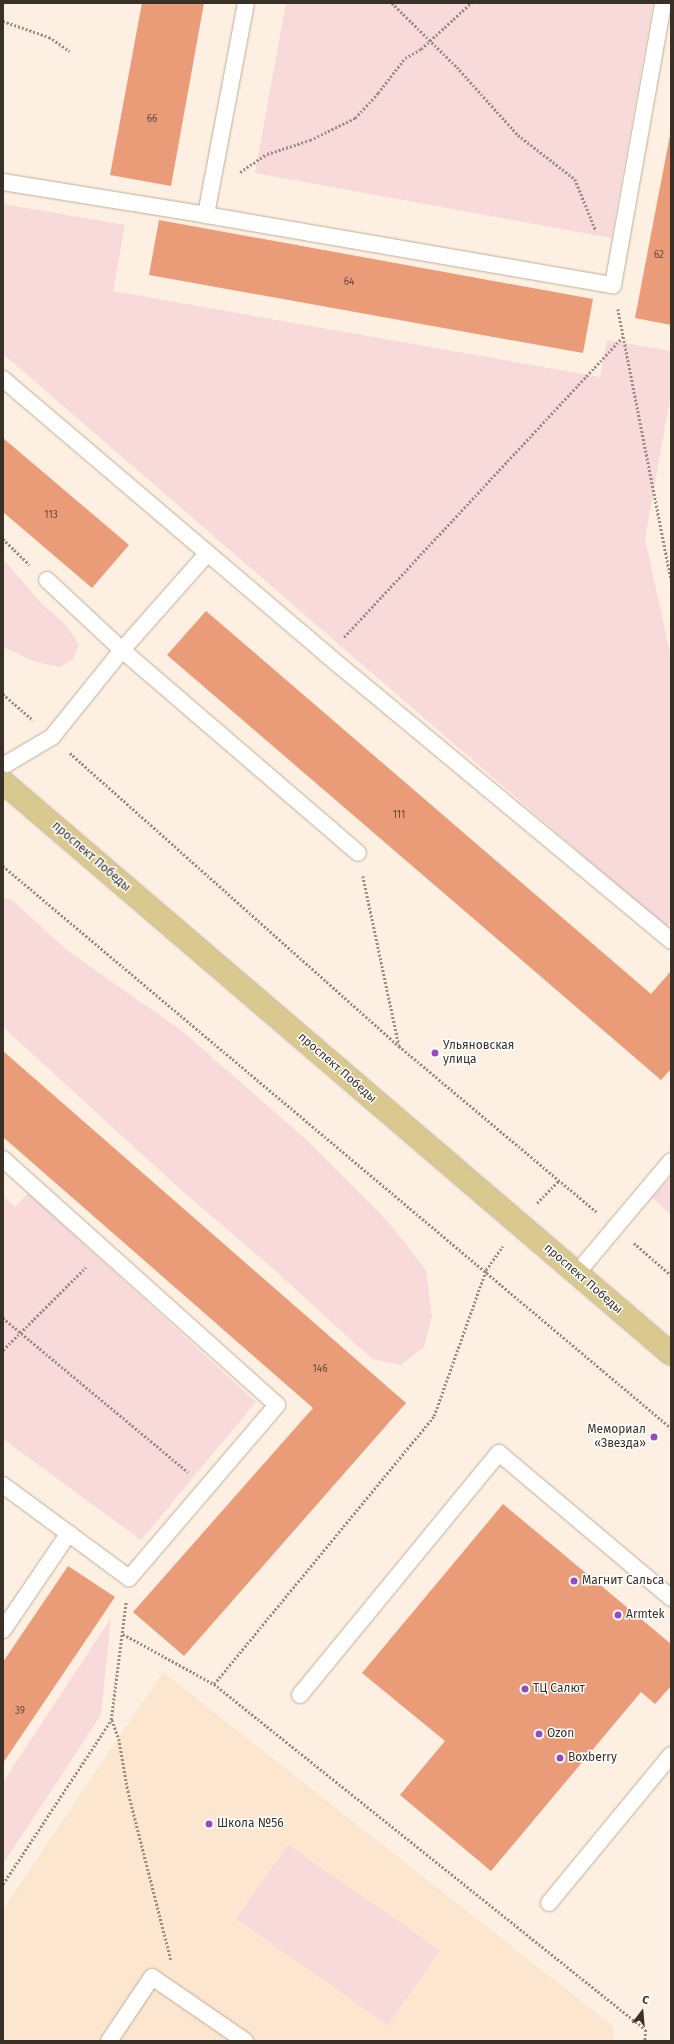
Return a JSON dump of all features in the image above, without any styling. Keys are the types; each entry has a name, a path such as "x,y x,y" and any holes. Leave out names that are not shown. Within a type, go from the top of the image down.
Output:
{"main road":[{"name":"проспект Победы","path":"3,782 671,1354"}],"lane":[{"path":"206,215 246,3"},
{"path":"3,182 206,215 613,285 663,3"},
{"path":"3,379 327,655 671,941"},
{"path":"3,766 52,737 122,650 207,554"},
{"path":"47,580 122,650 358,853"},
{"path":"3,1160 277,1405 129,1578 3,1485"},
{"path":"577,1273 671,1161"},
{"path":"300,1695 499,1453 671,1598"},
{"path":"3,1630 69,1533"},
{"path":"549,1903 671,1755"},
{"path":"109,2041 152,1977 245,2041"}],"path":[{"path":"392,3 430,41 518,135 575,180 597,234"},
{"path":"212,180 245,170 267,154 310,140 355,118 378,93 405,58 421,49 471,3"},
{"path":"3,21 49,37 70,51"},
{"path":"613,285 671,579"},
{"path":"327,655 623,337"},
{"path":"3,539 47,580"},
{"path":"3,694 399,1046 671,1275"},
{"path":"358,853 399,1046"},
{"path":"3,866 486,1270 671,1428"},
{"path":"214,1684 434,1416 486,1270 519,1223 559,1180"},
{"path":"3,1350 104,1249"},
{"path":"3,1318 207,1487"},
{"path":"3,1884 111,1720 129,1578"},
{"path":"123,1634 214,1684 646,2030 645,2041"},
{"path":"111,1720 119,1739 128,1791 181,1997"}],"shaded area":[{"path":"286,3 653,3 611,238 255,173"},
{"path":"3,204 125,225 113,291 600,377 607,340 671,351 671,393 645,539 671,658 671,921 666,927 3,354"},
{"path":"3,559 42,604 65,624 79,645 73,659 60,667 36,662 3,647"},
{"path":"3,898 12,900 68,951 182,1031 309,1142 385,1218 426,1270 432,1317 424,1347 401,1365 372,1359 269,1265 181,1190 3,1027"},
{"path":"671,1177 671,1214 652,1198"},
{"path":"28,1193 256,1402 141,1540 3,1439 3,1196 15,1207"},
{"path":"111,1618 101,1715 3,1864 3,1782"},
{"name":"Школа №56","path":"163,1672 613,2026 614,2041 3,2041 3,1910"},
{"path":"288,1845 440,1950 388,2025 236,1919"}],"building":[{"path":"142,3 204,3 171,186 110,175"},
{"path":"671,130 671,325 635,318"},
{"path":"159,220 593,299 583,353 149,275"},
{"path":"3,438 129,545 92,588 3,512"},
{"path":"206,611 651,994 671,971 671,1069 661,1080 167,655"},
{"path":"3,1051 406,1403 184,1656 133,1612 313,1408 3,1137"},
{"name":"ТЦ Салют","path":"503,1504 671,1644 671,1686 655,1704 641,1692 491,1871 400,1795 445,1741 362,1673"},
{"path":"68,1566 115,1597 3,1763 3,1662"}],"place":[{"name":"Ульяновская улица","path":"435,1053"},
{"name":"Мемориал «Звезда»","path":"654,1437"},
{"name":"Магнит Сальса","path":"574,1581"},
{"name":"Armtek","path":"618,1615"},
{"name":"ТЦ Салют","path":"525,1689"},
{"name":"Ozon","path":"539,1734"},
{"name":"Boxberry","path":"560,1758"},
{"name":"Школа №56","path":"209,1824"}]}
